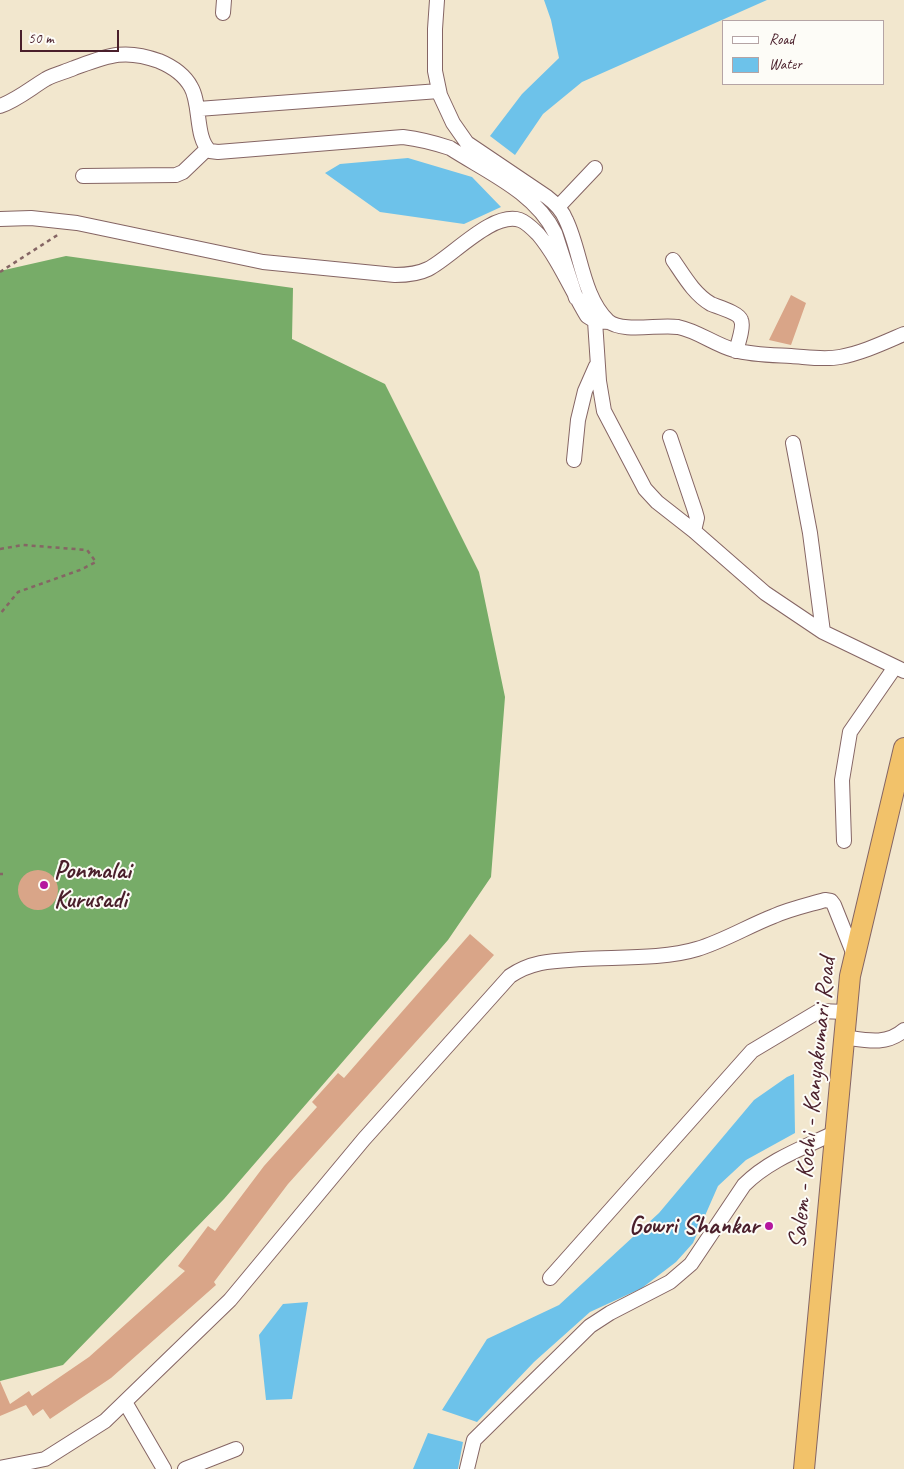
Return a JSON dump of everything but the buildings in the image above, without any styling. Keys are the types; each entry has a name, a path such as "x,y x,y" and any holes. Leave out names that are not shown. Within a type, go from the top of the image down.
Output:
{"highway":[{"name":"Salem - Kochi - Kanyakumari Road","path":"804,1469 850,976 904,748"}],"street":[{"path":"437,0 434,71 439,91 453,123 467,142 547,196 558,207 566,220 592,294 609,322"},
{"path":"0,106 11,102 48,78 108,56 126,54 145,57 172,66 189,83 196,98 203,141 210,151 218,152 403,137 417,138 450,148 523,194 537,206 555,233 576,298"},
{"path":"198,109 439,91"},
{"path":"83,176 176,175 183,172 207,149"},
{"path":"558,207 595,168"},
{"path":"0,219 31,218 77,222 263,262 395,275 411,274 428,269 481,230 508,219 516,219 523,221 537,233 550,250 587,316 595,322 609,322 623,327 677,327 692,331 721,346 736,351 811,358 838,357 857,353 904,334"},
{"path":"673,260 698,293 710,303 741,319 742,324 736,351"},
{"path":"595,322 599,387 604,411 645,489 657,502 694,531 765,593 823,632 900,669 850,732 842,780 844,841"},
{"path":"574,460 578,420 585,391 598,363"},
{"path":"670,437 695,511 694,531"},
{"path":"793,443 810,533 823,632"},
{"path":"0,1468 46,1459 105,1421 125,1402 230,1300 364,1139 510,976 522,968 531,964 551,961 669,954 696,949 728,937 774,915 825,900 831,901 834,905 854,955"},
{"path":"550,1278 752,1051 819,1011 846,1012"},
{"path":"843,1037 879,1041 888,1040 898,1036 904,1030"},
{"path":"468,1469 474,1440 590,1326 670,1282 691,1264 744,1184 752,1176 776,1161 834,1133"},
{"path":"125,1402 164,1469"},
{"path":"185,1469 236,1449"}],"path":[{"path":"0,272 77,222"},
{"path":"0,549 23,545 87,550 96,562 80,570 18,592 0,614"}],"green space":[{"path":"66,256 293,288 292,339 385,384 479,572 505,697 491,877 448,940 224,1199 63,1365 0,1381 0,271"}],"water":[{"path":"544,0 767,0 582,82 543,114 515,155 490,136 522,94 559,58 551,20"},
{"path":"408,158 472,177 501,207 464,224 380,212 325,173 340,164"},
{"path":"794,1074 795,1133 746,1160 718,1186 693,1243 676,1262 642,1288 590,1312 534,1362 477,1422 442,1410 487,1339 559,1305 659,1213 754,1100"},
{"path":"308,1302 292,1399 266,1400 259,1335 283,1304"},
{"path":"428,1433 463,1442 458,1469 413,1469"}],"place":[{"name":"Ponmalai Kurusadi","path":"44,885"},
{"name":"Gowri Shankar","path":"769,1226"}]}
